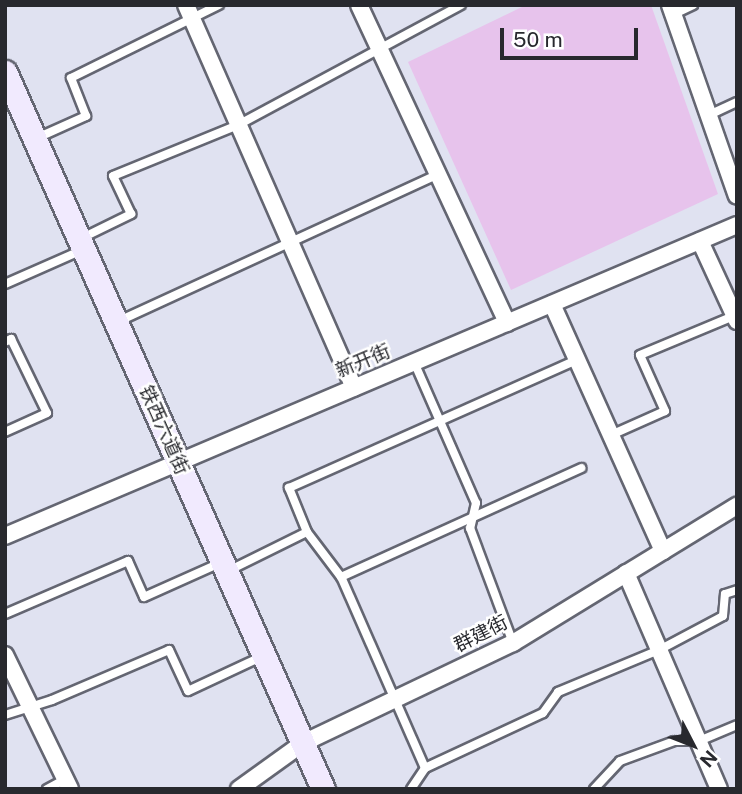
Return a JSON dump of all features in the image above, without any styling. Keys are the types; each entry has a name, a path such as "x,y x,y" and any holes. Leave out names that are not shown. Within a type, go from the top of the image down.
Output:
{"main road":[{"name":"铁西六道街","path":"5,72 323,789"}],"street":[{"path":"359,5 507,323"},
{"path":"672,10 737,196"},
{"path":"188,12 354,388"},
{"name":"新开街","path":"5,536 737,225"},
{"path":"700,241 736,317"},
{"path":"552,304 663,551"},
{"name":"群建街","path":"239,789 303,743 513,643 737,506"},
{"path":"626,573 719,789"},
{"path":"5,655 68,784"}],"lane":[{"path":"35,139 86,116 71,78 188,12 219,5"},
{"path":"5,285 131,214 113,176 238,125 380,51 423,22 461,5"},
{"path":"672,10 693,5"},
{"path":"709,115 737,102"},
{"path":"116,322 438,174"},
{"path":"611,435 665,411 640,355 736,317"},
{"path":"5,342 11,340 47,413 5,432"},
{"path":"425,768 341,576 307,532 289,488 577,360"},
{"path":"414,362 476,503 470,528 513,643"},
{"path":"341,576 581,468"},
{"path":"5,614 128,561 144,597 225,567 307,532"},
{"path":"411,789 425,768 543,713 558,692 659,650 723,616 725,594 737,590"},
{"path":"5,715 30,704 52,700 169,650 187,691 264,656"},
{"path":"594,789 620,761 674,741 699,741 737,725"},
{"path":"47,789 68,784"}],"shaded area":[{"path":"526,5 651,5 718,194 511,290 408,62"}]}
